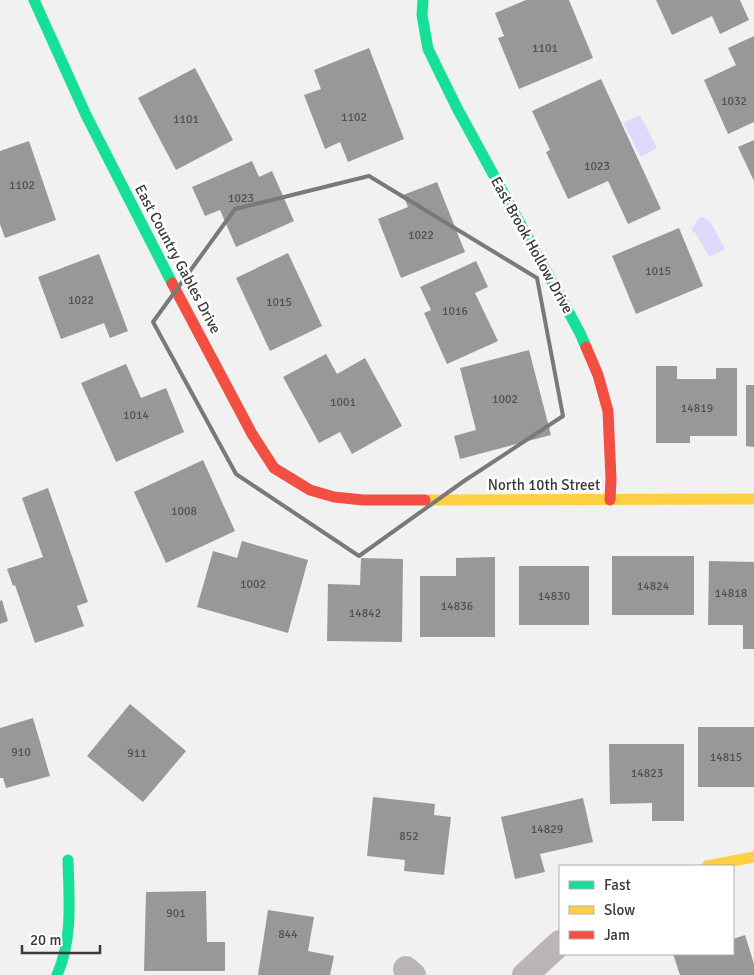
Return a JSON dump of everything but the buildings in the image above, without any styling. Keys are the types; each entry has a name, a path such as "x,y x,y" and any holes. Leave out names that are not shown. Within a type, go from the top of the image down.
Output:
{"street":[{"name":"East Country Gables Drive","path":"34,0 86,115 154,249 252,434 274,468 310,490 334,497"},
{"name":"East Brook Hollow Drive","path":"423,0 422,15 428,49 457,108 580,333 598,375 608,411 610,500"},
{"name":"North 10th Street","path":"334,497 363,500 754,500"},
{"path":"712,865 754,857"},
{"path":"57,975 66,945 69,902 68,860"},
{"path":"525,975 559,943"}],"highlighted area":[{"path":"369,176 537,278 563,416 464,481 359,556 236,474 153,322 235,209"}],"shaded area":[{"path":"640,115 657,148 641,157 623,123"},
{"path":"703,217 710,221 725,249 709,257 695,232 693,233 692,228 698,219"}],"traffic: fast":[{"path":"34,0 86,115 172,283"},
{"path":"423,0 422,15 428,49 457,108 586,347"},
{"path":"57,975 66,947 68,933 68,860"}],"traffic: slow":[{"path":"425,500 754,499"},
{"path":"712,865 754,857"}],"traffic: jam":[{"path":"172,283 252,434 274,468 310,490 334,497 363,500 425,500"},
{"path":"586,347 598,375 608,411 610,500"}]}
